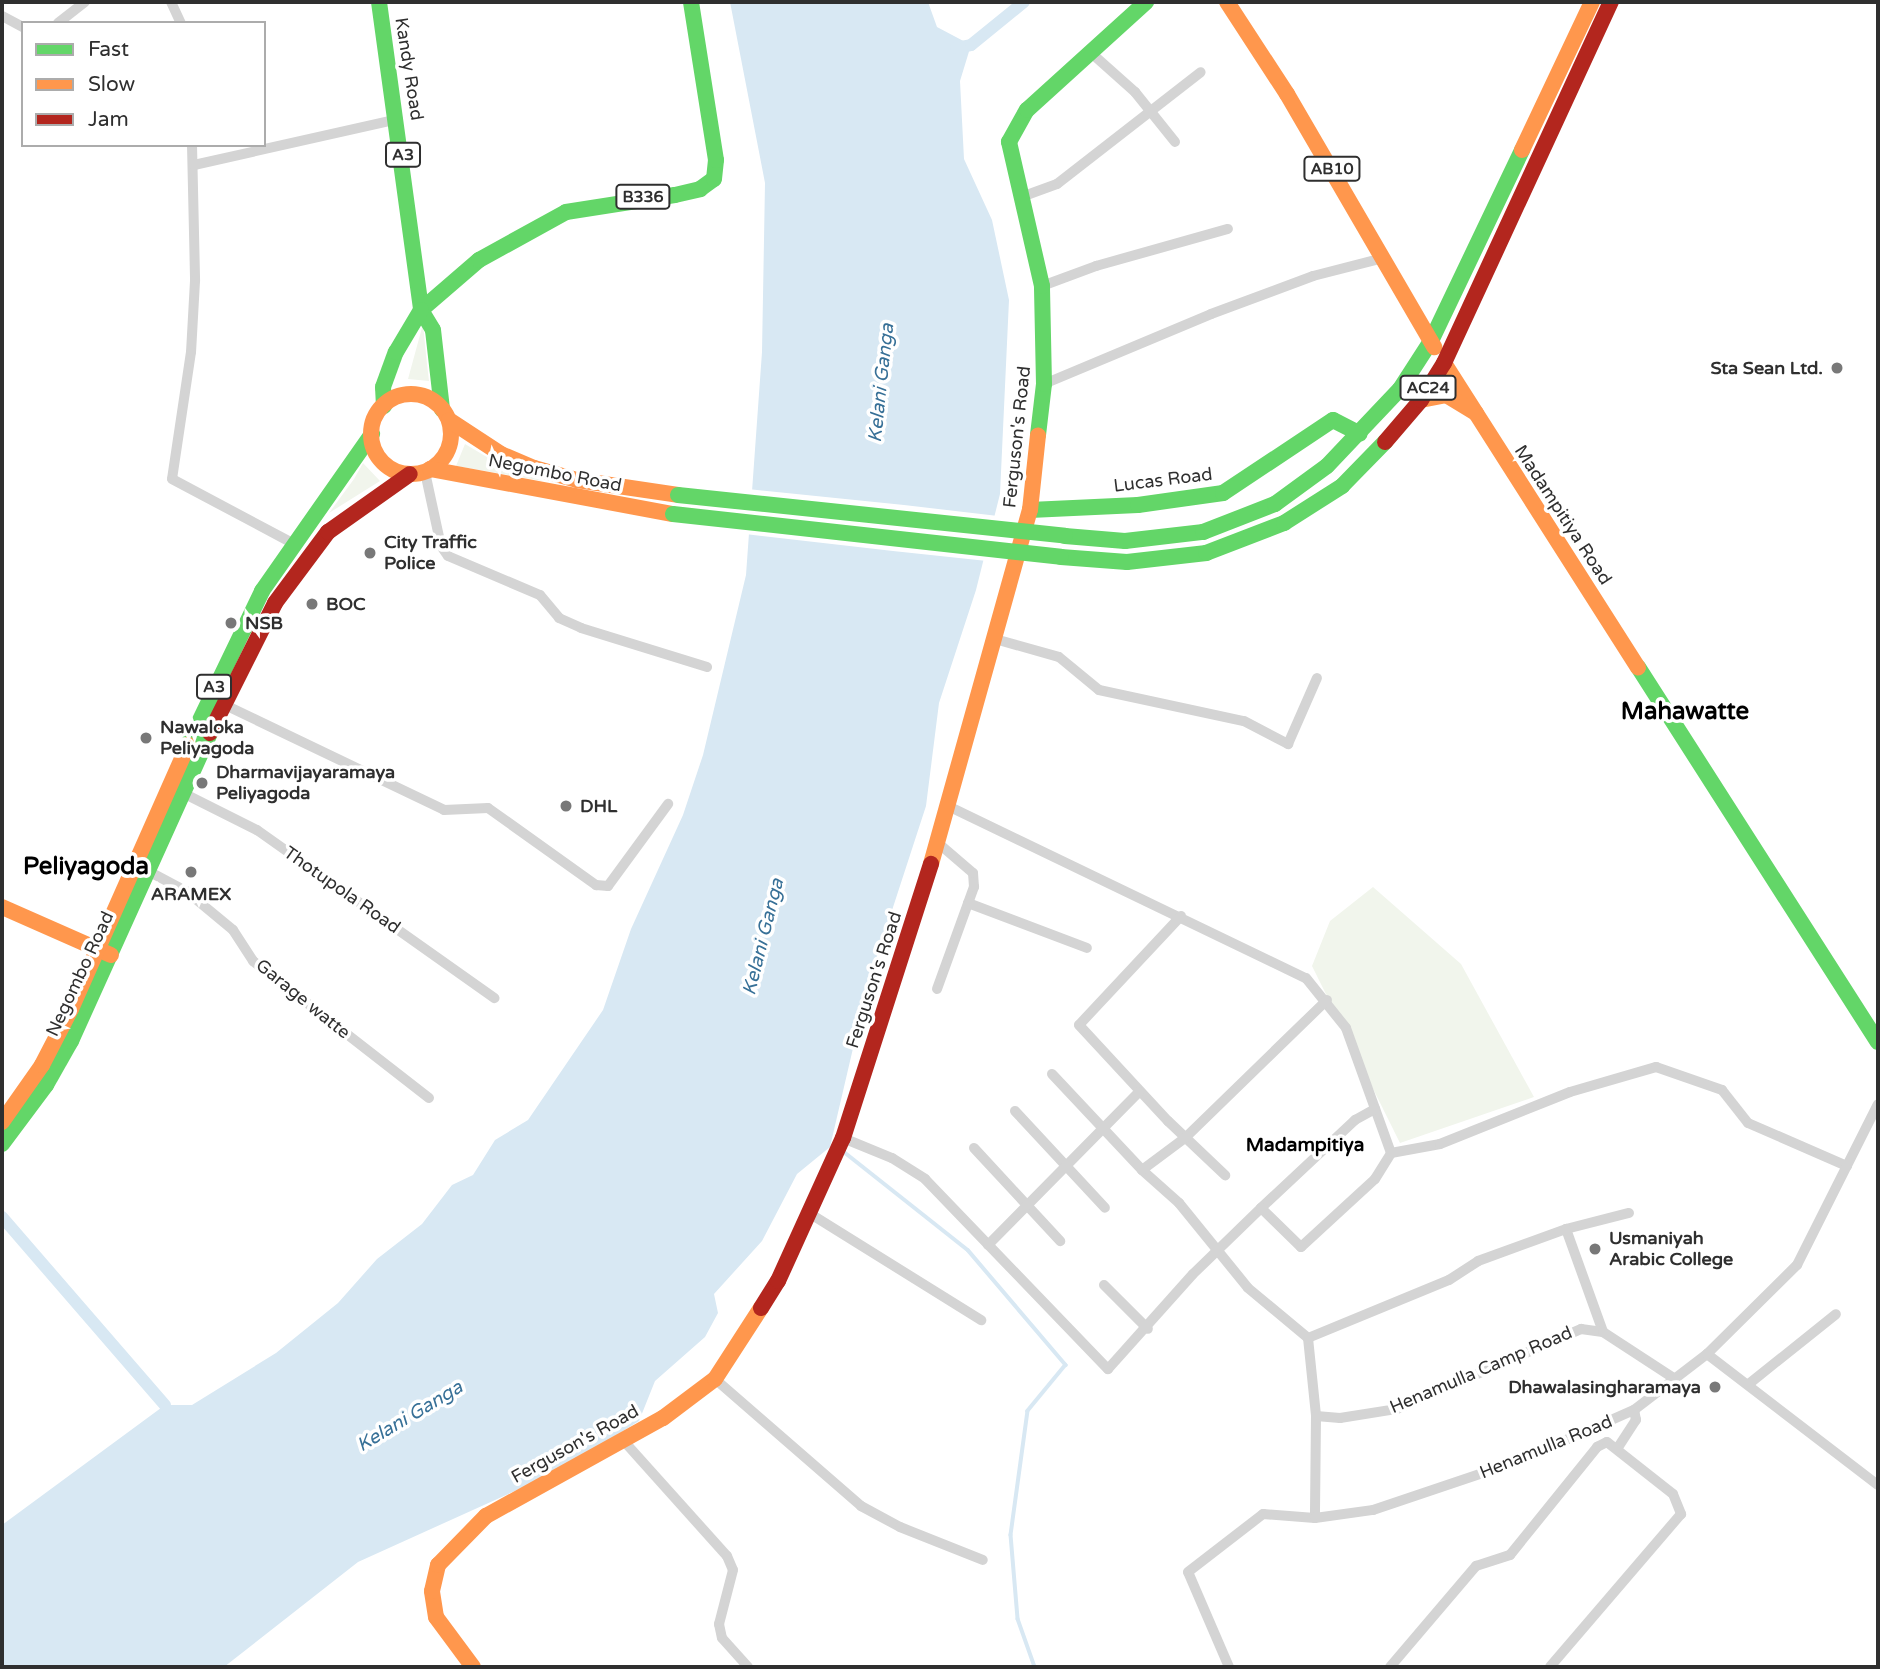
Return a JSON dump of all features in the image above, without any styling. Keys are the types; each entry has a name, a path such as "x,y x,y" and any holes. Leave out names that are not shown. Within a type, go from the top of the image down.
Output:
{"main road":[{"name":"Kandy Road","path":"379,2 398,119 421,310 433,330 445,415"},
{"name":"B336","path":"421,310 479,260 566,212 676,195 700,189 714,179 716,160 691,2"},
{"path":"1089,51 1146,2"},
{"name":"Madampitiya Road","path":"1227,2 1444,363 1878,1042"},
{"name":"AC24","path":"1360,434 1399,389 1431,341 1592,2"},
{"name":"AC24","path":"1421,400 1444,363 1611,2"},
{"name":"Ferguson's Road","path":"473,1667 436,1617 432,1591 438,1565 486,1516 687,1404 715,1379 778,1281 843,1138 938,843 1030,510 1044,384 1042,286 1024,196 1008,147 1015,127 1089,51"},
{"path":"384,406 413,394 445,415 449,449 421,471 383,461 372,434 384,406 383,387 396,352 421,310"},
{"path":"1415,313 1428,319 1446,312"},
{"path":"1421,400 1446,395 1476,414"},
{"name":"Negombo Road","path":"2,1122 42,1065 148,871 253,641 307,555 349,514 421,471 673,514 1127,562 1206,553 1284,523 1342,486 1421,400"},
{"name":"Negombo Road","path":"445,415 501,454 534,468 577,480 678,495 1125,541 1203,532 1275,504 1327,466 1360,434"},
{"name":"Lucas Road","path":"1030,510 1138,505 1223,493 1333,420 1360,434"},
{"name":"Negombo Road","path":"2,1144 47,1085 215,684 262,591 372,434"},
{"path":"2,907 104,952"}],"street":[{"path":"61,21 85,2"},
{"path":"171,2 180,21"},
{"path":"2,16 21,26"},
{"path":"1089,51 1149,108 1175,142"},
{"path":"1024,196 1057,184 1149,108 1201,72"},
{"path":"194,165 398,119"},
{"path":"192,147 191,352 172,479 296,545"},
{"path":"1042,286 1096,266 1228,229"},
{"path":"1044,384 1210,314 1313,276 1383,258"},
{"path":"421,471 441,546 448,556 540,595 559,618 582,628 707,667"},
{"path":"995,639 1059,657 1099,690 1244,721 1288,744 1317,678"},
{"path":"223,704 444,810 488,808 596,885 608,886 668,804"},
{"name":"Thotupola Road","path":"183,793 257,830 494,999"},
{"path":"948,806 1306,978 1327,1000 1346,1028 1391,1153"},
{"path":"937,989 968,903 973,873 938,843"},
{"name":"Garage watte","path":"148,871 186,891 233,930 253,961 429,1098"},
{"path":"968,903 1087,948"},
{"path":"1181,916 1079,1025 1139,1092 1225,1175"},
{"path":"1142,1170 1185,1138 1327,1000"},
{"path":"1261,1208 1301,1247 1376,1179 1391,1153 1440,1144 1570,1092 1656,1067 1722,1090 1748,1123 1847,1166"},
{"path":"1052,1073 1142,1170 1180,1203 1248,1288 1308,1338 1316,1416 1315,1518"},
{"path":"988,1245 1139,1092"},
{"name":"Henamulla Road","path":"1229,1667 1188,1572 1263,1514 1315,1518 1373,1510 1516,1462 1634,1410 1707,1354 1797,1265 1878,1104"},
{"path":"843,1138 913,1170 1108,1369 1148,1329 1219,1249 1261,1208 1355,1120 1375,1109"},
{"path":"1015,1111 1105,1209"},
{"path":"974,1148 1060,1241"},
{"path":"809,1213 981,1320"},
{"path":"1308,1338 1449,1280 1478,1261 1566,1229 1629,1213"},
{"path":"1566,1229 1603,1332 1675,1379"},
{"path":"1104,1285 1148,1329"},
{"path":"1750,1383 1836,1314"},
{"name":"Henamulla Camp Road","path":"1316,1416 1340,1418 1397,1409 1557,1336 1581,1329 1603,1332"},
{"path":"1707,1354 1750,1383 1878,1485"},
{"path":"715,1379 861,1506 900,1527 983,1560"},
{"path":"1617,1449 1636,1420 1634,1410"},
{"path":"622,1439 727,1556 732,1586 719,1624 722,1638 748,1667"},
{"path":"1390,1667 1476,1566 1510,1555 1597,1447 1607,1442 1673,1494 1681,1514 1550,1667"}],"shaded area":[{"path":"423,324 427,364 429,381 408,379"},
{"path":"465,444 502,466 543,481 456,466"},
{"path":"363,463 380,481 329,513 354,479"},
{"path":"1373,887 1461,964 1534,1097 1400,1143 1312,966 1330,921"}],"water":[{"name":"Kelani Ganga","path":"730,2 928,2 937,27 971,45 960,81 964,159 992,220 1009,300 1000,494 976,590 939,703 926,806 868,984 830,1147 797,1174 762,1241 714,1294 718,1313 705,1337 655,1381 639,1421 559,1471 358,1562 224,1667 2,1667 2,1525 165,1405 192,1405 276,1353 338,1303 377,1259 422,1224 452,1185 473,1175 495,1140 528,1120 603,1010 631,929 683,815 703,755 746,575 762,352 765,183"}],"pier":[{"path":"748,489 998,516 987,561 893,551 745,534"}],"waterway":[{"path":"956,48 971,45 1024,2"},
{"path":"843,1151 968,1250 1066,1365 1028,1411 1011,1535 1018,1619 1035,1667"},
{"path":"2,1217 165,1405"}],"traffic: fast":[{"path":"379,2 421,310 433,330 442,409"},
{"path":"421,310 479,260 566,212 675,195 700,189 714,179 716,160 691,2"},
{"path":"1038,435 1044,384 1042,286 1009,142 1027,110 1146,2"},
{"path":"1065,536 1125,541 1203,532 1275,504 1327,466 1400,389 1431,341 1522,150"},
{"path":"384,406 383,387 396,352 421,310"},
{"path":"1030,510 1138,505 1223,493 1333,420 1360,434"},
{"path":"188,745 262,591 372,434"},
{"path":"1061,557 1127,562 1206,553 1284,523 1342,486 1385,442"},
{"path":"678,495 1065,536"},
{"path":"673,514 1061,557"},
{"path":"1638,667 1878,1042"},
{"path":"2,1144 46,1085 71,1041 210,733"}],"traffic: slow":[{"path":"1227,2 1287,94 1434,347"},
{"path":"1522,150 1592,2"},
{"path":"1444,363 1638,667"},
{"path":"411,394 426,397 439,406 448,419 451,434 448,449 439,462 426,471 411,474 396,471 383,462 374,449 371,434 374,419 383,406 396,397 411,394"},
{"path":"1421,400 1446,395 1476,413"},
{"path":"449,420 501,454 534,468 577,480 678,495"},
{"path":"931,864 1030,510 1038,435"},
{"path":"430,469 673,514"},
{"path":"2,1122 42,1065 71,1009 188,745"},
{"path":"2,907 111,955"},
{"path":"473,1667 436,1617 432,1591 438,1565 486,1516 663,1418 715,1379 761,1308"}],"traffic: jam":[{"path":"1385,442 1421,400 1444,363 1611,2"},
{"path":"210,733 275,603 328,532 410,474"},
{"path":"761,1308 778,1281 843,1138 931,864"}],"place":[{"name":"Sta Sean Ltd.","path":"1837,368"},
{"name":"City Traffic Police","path":"370,553"},
{"name":"BOC","path":"312,604"},
{"name":"NSB","path":"231,623"},
{"name":"Nawaloka Peliyagoda","path":"146,738"},
{"name":"Dharmavijayaramaya Peliyagoda","path":"202,783"},
{"name":"DHL","path":"566,806"},
{"name":"ARAMEX","path":"191,872"},
{"name":"Usmaniyah Arabic College","path":"1595,1249"},
{"name":"Dhawalasingharamaya","path":"1715,1387"}],"district":[{"name":"Mahawatte","path":"1685,712"},
{"name":"Peliyagoda","path":"86,867"},
{"name":"Madampitiya","path":"1305,1146"}]}
